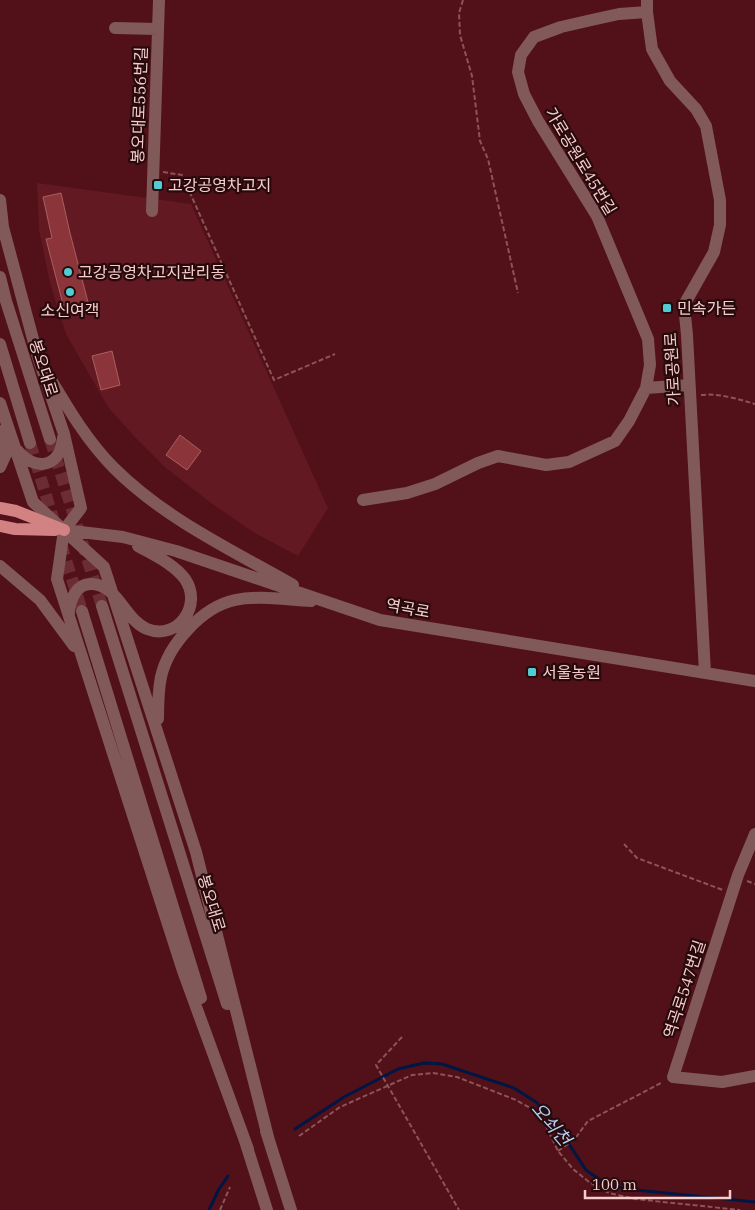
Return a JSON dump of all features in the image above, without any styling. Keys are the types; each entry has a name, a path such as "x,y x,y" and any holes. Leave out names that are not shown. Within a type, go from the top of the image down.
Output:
{"main road":[{"path":"0,508 16,511 64,530"},
{"path":"0,526 15,529 64,530"}],"street":[{"name":"봉오대로556번길","path":"152,212 159,0"},
{"name":"가로공원로45번길","path":"363,500 407,493 435,484 478,463 498,456 546,465 569,462 615,440 629,421 646,388 650,365 648,339 597,216 538,121 524,94 518,72 521,55 534,37 561,27 647,6"},
{"name":"가로공원로","path":"647,6 652,49 670,82 696,109 706,126 720,200 720,225 714,252 684,305 705,673"},
{"path":"115,28 158,30"},
{"path":"0,200 3,227 36,354 64,434 81,508 64,530 57,579 183,971 248,1148"},
{"name":"봉오대로","path":"0,277 50,439"},
{"path":"0,344 30,444"},
{"path":"36,354 71,414 91,442 114,468 134,486 177,519 324,602"},
{"path":"646,388 690,391"},
{"path":"1,408 33,502 104,567 116,599 196,852 268,1138"},
{"path":"0,467 6,454 1,408"},
{"path":"15,448 23,458 33,464 43,464 51,461 58,454 64,434"},
{"name":"역곡로","path":"64,530 123,538 176,551 380,620 755,681"},
{"path":"69,616 70,603 74,594 82,586 90,584 100,585 108,589 139,624 148,629 157,631 169,630 178,626 186,617 191,607 192,597 190,588 180,574 172,566 123,538"},
{"path":"0,566 40,600 81,655"},
{"path":"158,732 158,701 161,676 168,656 198,619 217,607 234,600 255,598 324,602"},
{"name":"봉오대로","path":"102,606 292,1210"},
{"path":"82,611 267,1210"},
{"name":"역곡로547번길","path":"673,1077 732,893 755,834"},
{"path":"673,1077 722,1082 755,1076"}],"path":[{"path":"463,0 458,13 460,35 472,76 480,141 488,159 518,294"},
{"path":"153,171 182,175 274,380 335,354"},
{"path":"690,391 733,398 755,404"},
{"path":"624,844 637,858 732,893"},
{"path":"402,1036 376,1065 459,1210"},
{"path":"298,1136 340,1107 412,1074 433,1073 457,1077 516,1100 532,1109 544,1122 558,1151 572,1169 588,1182 609,1193 635,1198 740,1210"},
{"path":"558,1151 574,1140 588,1121 632,1100 673,1077"},
{"path":"220,1210 230,1187"}],"shaded area":[{"path":"37,183 191,204 328,508 298,556 253,532 211,503 166,468 108,407 66,334 50,283 39,230"}],"building":[{"name":"고강공영차고지관리동","path":"61,193 89,306 65,312 46,239 52,238 43,197"},
{"path":"112,351 120,385 101,390 92,356"},
{"path":"180,435 201,451 187,470 166,455"}],"waterway":[{"name":"오쇠천","path":"295,1129 344,1097 398,1069 424,1063 442,1064 514,1088 536,1102 553,1120 586,1170 606,1184 626,1189 755,1202"},
{"name":"오쇠천","path":"209,1210 219,1189 228,1176"}],"tunnel":[{"path":"50,439 102,606"},
{"path":"30,443 55,525"},
{"path":"61,544 82,611"}],"place":[{"name":"고강공영차고지","path":"158,185"},
{"name":"고강공영차고지관리동","path":"68,272"},
{"name":"소신여객","path":"70,292"},
{"name":"민속가든","path":"667,308"},
{"name":"서울농원","path":"532,672"}]}
